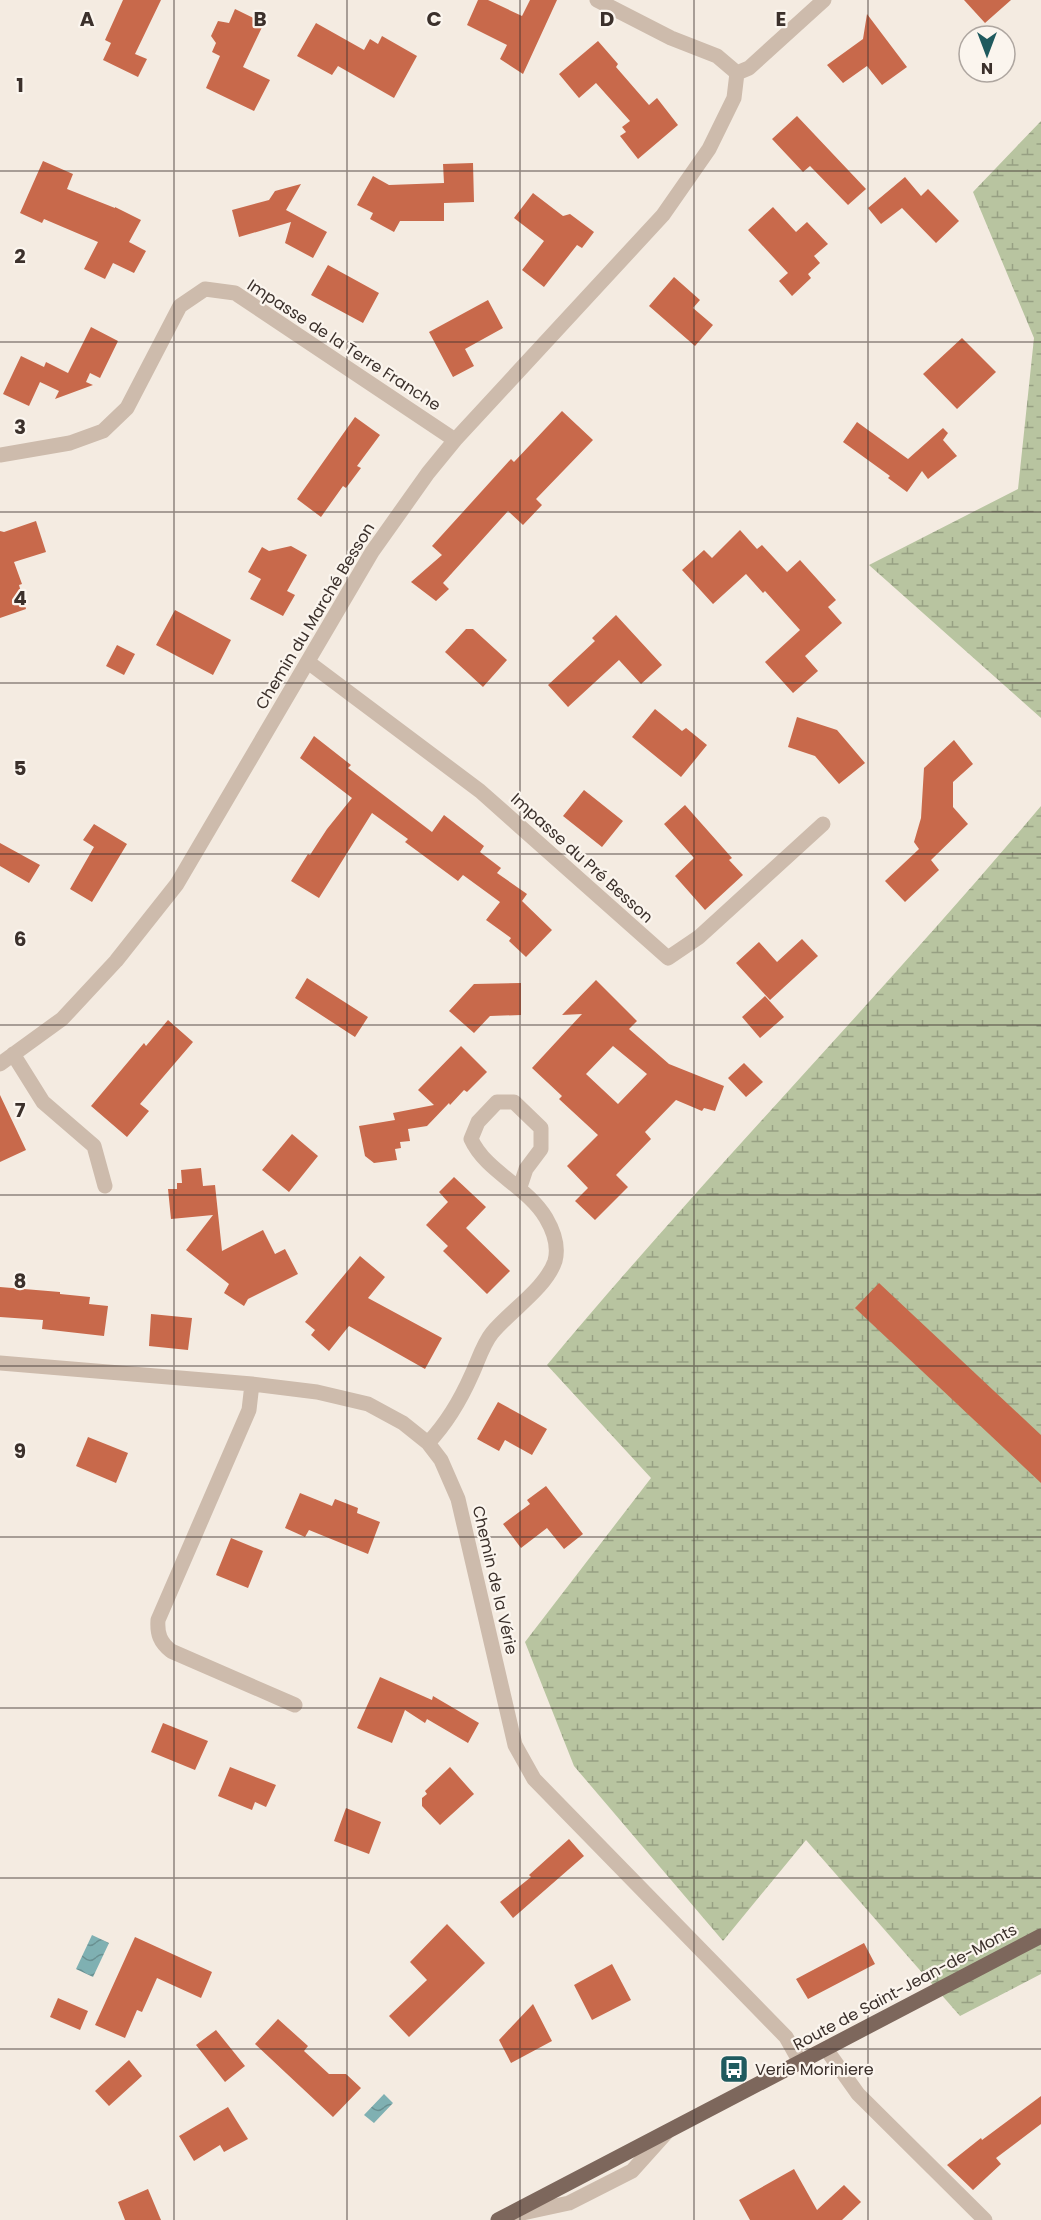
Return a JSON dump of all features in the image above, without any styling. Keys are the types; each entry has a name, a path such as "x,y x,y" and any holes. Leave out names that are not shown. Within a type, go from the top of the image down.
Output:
{"main road":[{"name":"Route de Saint-Jean-de-Monts","path":"501,2218 1041,1936"}],"street":[{"path":"597,0 671,38 717,56 737,73 749,68 824,0"},
{"name":"Chemin du Marché Besson","path":"0,1064 62,1019 116,961 177,884 372,552 428,473 455,440 663,215 709,149 734,98 737,73"},
{"name":"Impasse de la Terre Franche","path":"0,455 70,443 103,431 127,408 180,306 205,289 235,293 455,440"},
{"name":"Impasse du Pré Besson","path":"308,662 480,791 668,958 699,937 822,824"},
{"path":"13,1054 43,1102 94,1146 105,1186"},
{"path":"428,1443 442,1428 466,1388 490,1335 545,1279 555,1260 556,1240 545,1216 520,1187 478,1153 471,1139 478,1122 496,1102 514,1102 541,1128 541,1149 526,1169 520,1187"},
{"name":"Chemin de la Vérie","path":"0,1363 252,1384 317,1392 368,1404 403,1423 428,1443 441,1460 458,1499 515,1745 534,1779 786,2037 800,2062"},
{"path":"252,1384 249,1410 158,1620 159,1638 171,1651 295,1705"},
{"path":"826,2049 858,2094 985,2220"}],"green space":[{"path":"1041,121 1041,718 869,565 1018,489 1034,338 973,192"},
{"path":"1041,806 1041,1974 960,2016 806,1840 723,1941 574,1766 525,1642 651,1478 547,1365 607,1294 919,947"}],"water":[{"path":"92,1935 109,1943 93,1977 76,1969"},
{"path":"384,2094 393,2103 374,2123 364,2115"}],"building":[{"path":"123,0 161,0 135,54 147,59 138,77 103,60 111,43 105,40"},
{"path":"478,0 488,0 522,16 530,0 557,0 523,74 500,59 507,45 467,25"},
{"path":"964,0 1011,0 985,23"},
{"path":"235,9 264,23 243,67 270,80 254,111 206,88 220,56 212,52 216,43 211,36 218,21 229,23"},
{"path":"867,14 907,67 882,85 867,66 843,83 827,65 863,39"},
{"path":"316,23 364,50 370,39 378,44 382,36 417,56 394,98 338,66 332,75 297,56"},
{"path":"598,41 618,64 616,67 649,105 657,98 678,125 638,159 620,136 626,132 622,127 630,121 596,83 579,98 559,74"},
{"path":"797,116 866,189 848,205 810,166 803,172 772,139"},
{"path":"43,161 73,174 67,189 115,207 141,220 129,242 146,251 134,273 113,263 105,279 84,269 98,242 44,219 42,223 20,213"},
{"path":"473,163 474,202 444,203 444,221 400,221 394,232 370,219 373,213 357,205 373,176 389,185 444,183 443,164"},
{"path":"905,177 921,196 928,189 959,221 936,243 902,208 881,224 868,208"},
{"path":"301,184 286,210 327,232 313,258 285,243 291,222 239,237 232,210 269,200 275,191"},
{"path":"533,193 563,216 570,214 594,232 582,248 577,245 544,287 522,270 544,241 514,218"},
{"path":"773,207 796,232 807,222 828,244 814,256 820,263 808,274 811,278 792,296 779,281 788,273 748,230"},
{"path":"328,265 379,293 363,323 311,295"},
{"path":"674,277 700,300 693,308 713,325 695,346 649,306"},
{"path":"488,300 503,328 465,349 474,366 453,377 429,332"},
{"path":"91,327 118,341 100,378 90,373 86,382 93,385 55,399 59,391 40,382 29,406 3,394 21,356 44,367 46,362 68,373"},
{"path":"962,338 996,372 957,409 923,374"},
{"path":"562,411 593,440 536,499 542,505 523,525 508,511 443,583 449,589 436,601 411,582 442,555 432,546 511,459 514,462"},
{"path":"355,417 380,435 357,466 361,468 346,488 343,486 321,517 297,499"},
{"path":"857,422 908,459 943,428 948,433 943,440 957,456 928,479 922,471 907,492 888,478 890,476 843,442"},
{"path":"36,521 46,552 14,562 22,584 19,585 26,609 0,618 0,531 4,532"},
{"path":"740,530 757,549 762,545 787,572 800,560 836,600 828,607 842,623 805,656 818,671 793,693 765,662 800,630 765,591 763,593 746,574 713,604 682,570 704,550 712,558"},
{"path":"291,546 307,555 287,591 295,595 283,616 250,599 261,579 248,572 262,547 269,551"},
{"path":"175,610 231,640 213,675 156,645"},
{"path":"616,615 662,665 641,684 619,660 568,707 548,685 595,641 592,638"},
{"path":"466,629 473,629 507,660 483,687 445,652"},
{"path":"117,645 135,654 124,675 106,666"},
{"path":"655,709 682,731 686,728 707,745 681,777 632,737"},
{"path":"797,717 837,730 865,763 839,784 815,756 788,747"},
{"path":"314,736 351,765 348,768 432,832 444,815 484,846 480,852 501,868 497,873 527,894 522,901 552,930 526,957 509,941 511,938 486,920 500,902 463,875 458,881 405,842 408,839 372,813 319,898 291,881 308,854 310,855 352,798 300,758"},
{"path":"954,740 973,764 953,782 953,807 968,824 931,860 939,870 905,902 885,881 919,849 914,842 921,818 924,768"},
{"path":"584,790 623,821 602,847 563,816"},
{"path":"685,805 732,858 729,860 743,875 705,910 675,876 694,858 664,824"},
{"path":"94,824 127,844 92,902 70,889 94,847 83,840"},
{"path":"0,843 40,865 29,883 0,866"},
{"path":"802,939 818,956 770,1000 736,963 759,942 777,962"},
{"path":"307,978 368,1017 355,1037 295,998"},
{"path":"596,980 637,1021 629,1029 669,1064 724,1086 715,1111 704,1108 702,1111 676,1100 645,1132 651,1139 616,1175 628,1187 595,1220 575,1201 588,1188 567,1166 598,1135 559,1099 562,1096 532,1068 582,1014 562,1015","holes":["613,1046 647,1074 618,1104 586,1074"]},
{"path":"521,983 521,1015 490,1016 474,1033 449,1011 474,984"},
{"path":"765,996 784,1017 760,1038 742,1017"},
{"path":"168,1020 193,1042 140,1104 149,1111 127,1137 91,1106 144,1043 146,1046"},
{"path":"461,1046 487,1072 467,1092 464,1090 450,1105 449,1103 427,1126 408,1129 410,1141 400,1142 401,1148 395,1149 397,1160 374,1163 365,1156 359,1126 395,1120 393,1113 434,1105 418,1090"},
{"path":"744,1063 763,1082 746,1097 728,1078"},
{"path":"0,1095 26,1150 0,1162"},
{"path":"292,1134 318,1156 289,1192 262,1170"},
{"path":"201,1168 203,1186 215,1185 222,1251 263,1230 275,1254 285,1249 298,1274 248,1299 244,1306 224,1293 229,1284 186,1250 213,1215 171,1219 168,1189 177,1189 177,1183 182,1183 181,1170"},
{"path":"454,1177 486,1207 466,1228 510,1271 487,1294 443,1251 448,1246 426,1225 448,1202 439,1192"},
{"path":"360,1256 385,1277 368,1298 442,1338 425,1369 349,1326 329,1351 311,1335 315,1330 305,1322"},
{"path":"879,1283 1041,1435 1041,1483 855,1308"},
{"path":"0,1287 90,1297 89,1304 108,1306 104,1336 42,1329 43,1320 0,1317"},
{"path":"151,1314 192,1318 188,1350 149,1346"},
{"path":"498,1402 547,1429 532,1455 505,1440 499,1451 477,1439"},
{"path":"88,1437 128,1453 116,1483 76,1466"},
{"path":"546,1486 583,1534 564,1549 547,1528 521,1548 503,1524 530,1504 527,1500"},
{"path":"300,1493 332,1506 335,1499 358,1508 357,1513 380,1522 368,1554 309,1530 305,1537 285,1528"},
{"path":"231,1538 263,1551 248,1588 216,1575"},
{"path":"380,1677 432,1700 433,1696 479,1723 468,1743 427,1719 425,1723 405,1710 392,1743 357,1728"},
{"path":"163,1723 208,1741 195,1770 151,1752"},
{"path":"230,1767 276,1785 266,1807 255,1802 252,1810 218,1796"},
{"path":"450,1767 474,1794 440,1825 422,1806 422,1798 427,1794 425,1791"},
{"path":"346,1808 381,1822 369,1854 334,1841"},
{"path":"569,1839 584,1856 513,1918 500,1902 531,1877 529,1875"},
{"path":"447,1924 485,1963 409,2037 389,2016 427,1980 410,1962"},
{"path":"135,1937 212,1972 201,1998 157,1978 142,2012 137,2010 125,2038 95,2025"},
{"path":"864,1943 875,1964 808,1999 796,1979"},
{"path":"612,1964 631,2000 592,2020 574,1985"},
{"path":"58,1998 88,2011 80,2030 50,2017"},
{"path":"533,2004 552,2041 511,2063 499,2040"},
{"path":"278,2019 308,2046 304,2051 329,2074 346,2074 361,2088 333,2117 255,2044"},
{"path":"216,2030 245,2066 225,2082 196,2045"},
{"path":"129,2060 142,2076 109,2106 95,2091"},
{"path":"1041,2096 1041,2124 996,2158 1001,2164 973,2190 947,2165 981,2138 982,2140"},
{"path":"228,2107 248,2139 224,2152 220,2145 194,2161 179,2136"},
{"path":"794,2169 817,2210 844,2185 861,2202 842,2220 750,2220 739,2200"},
{"path":"148,2189 161,2220 125,2220 118,2202"}],"place":[{"name":"Verie Moriniere","path":"734,2069"}]}
